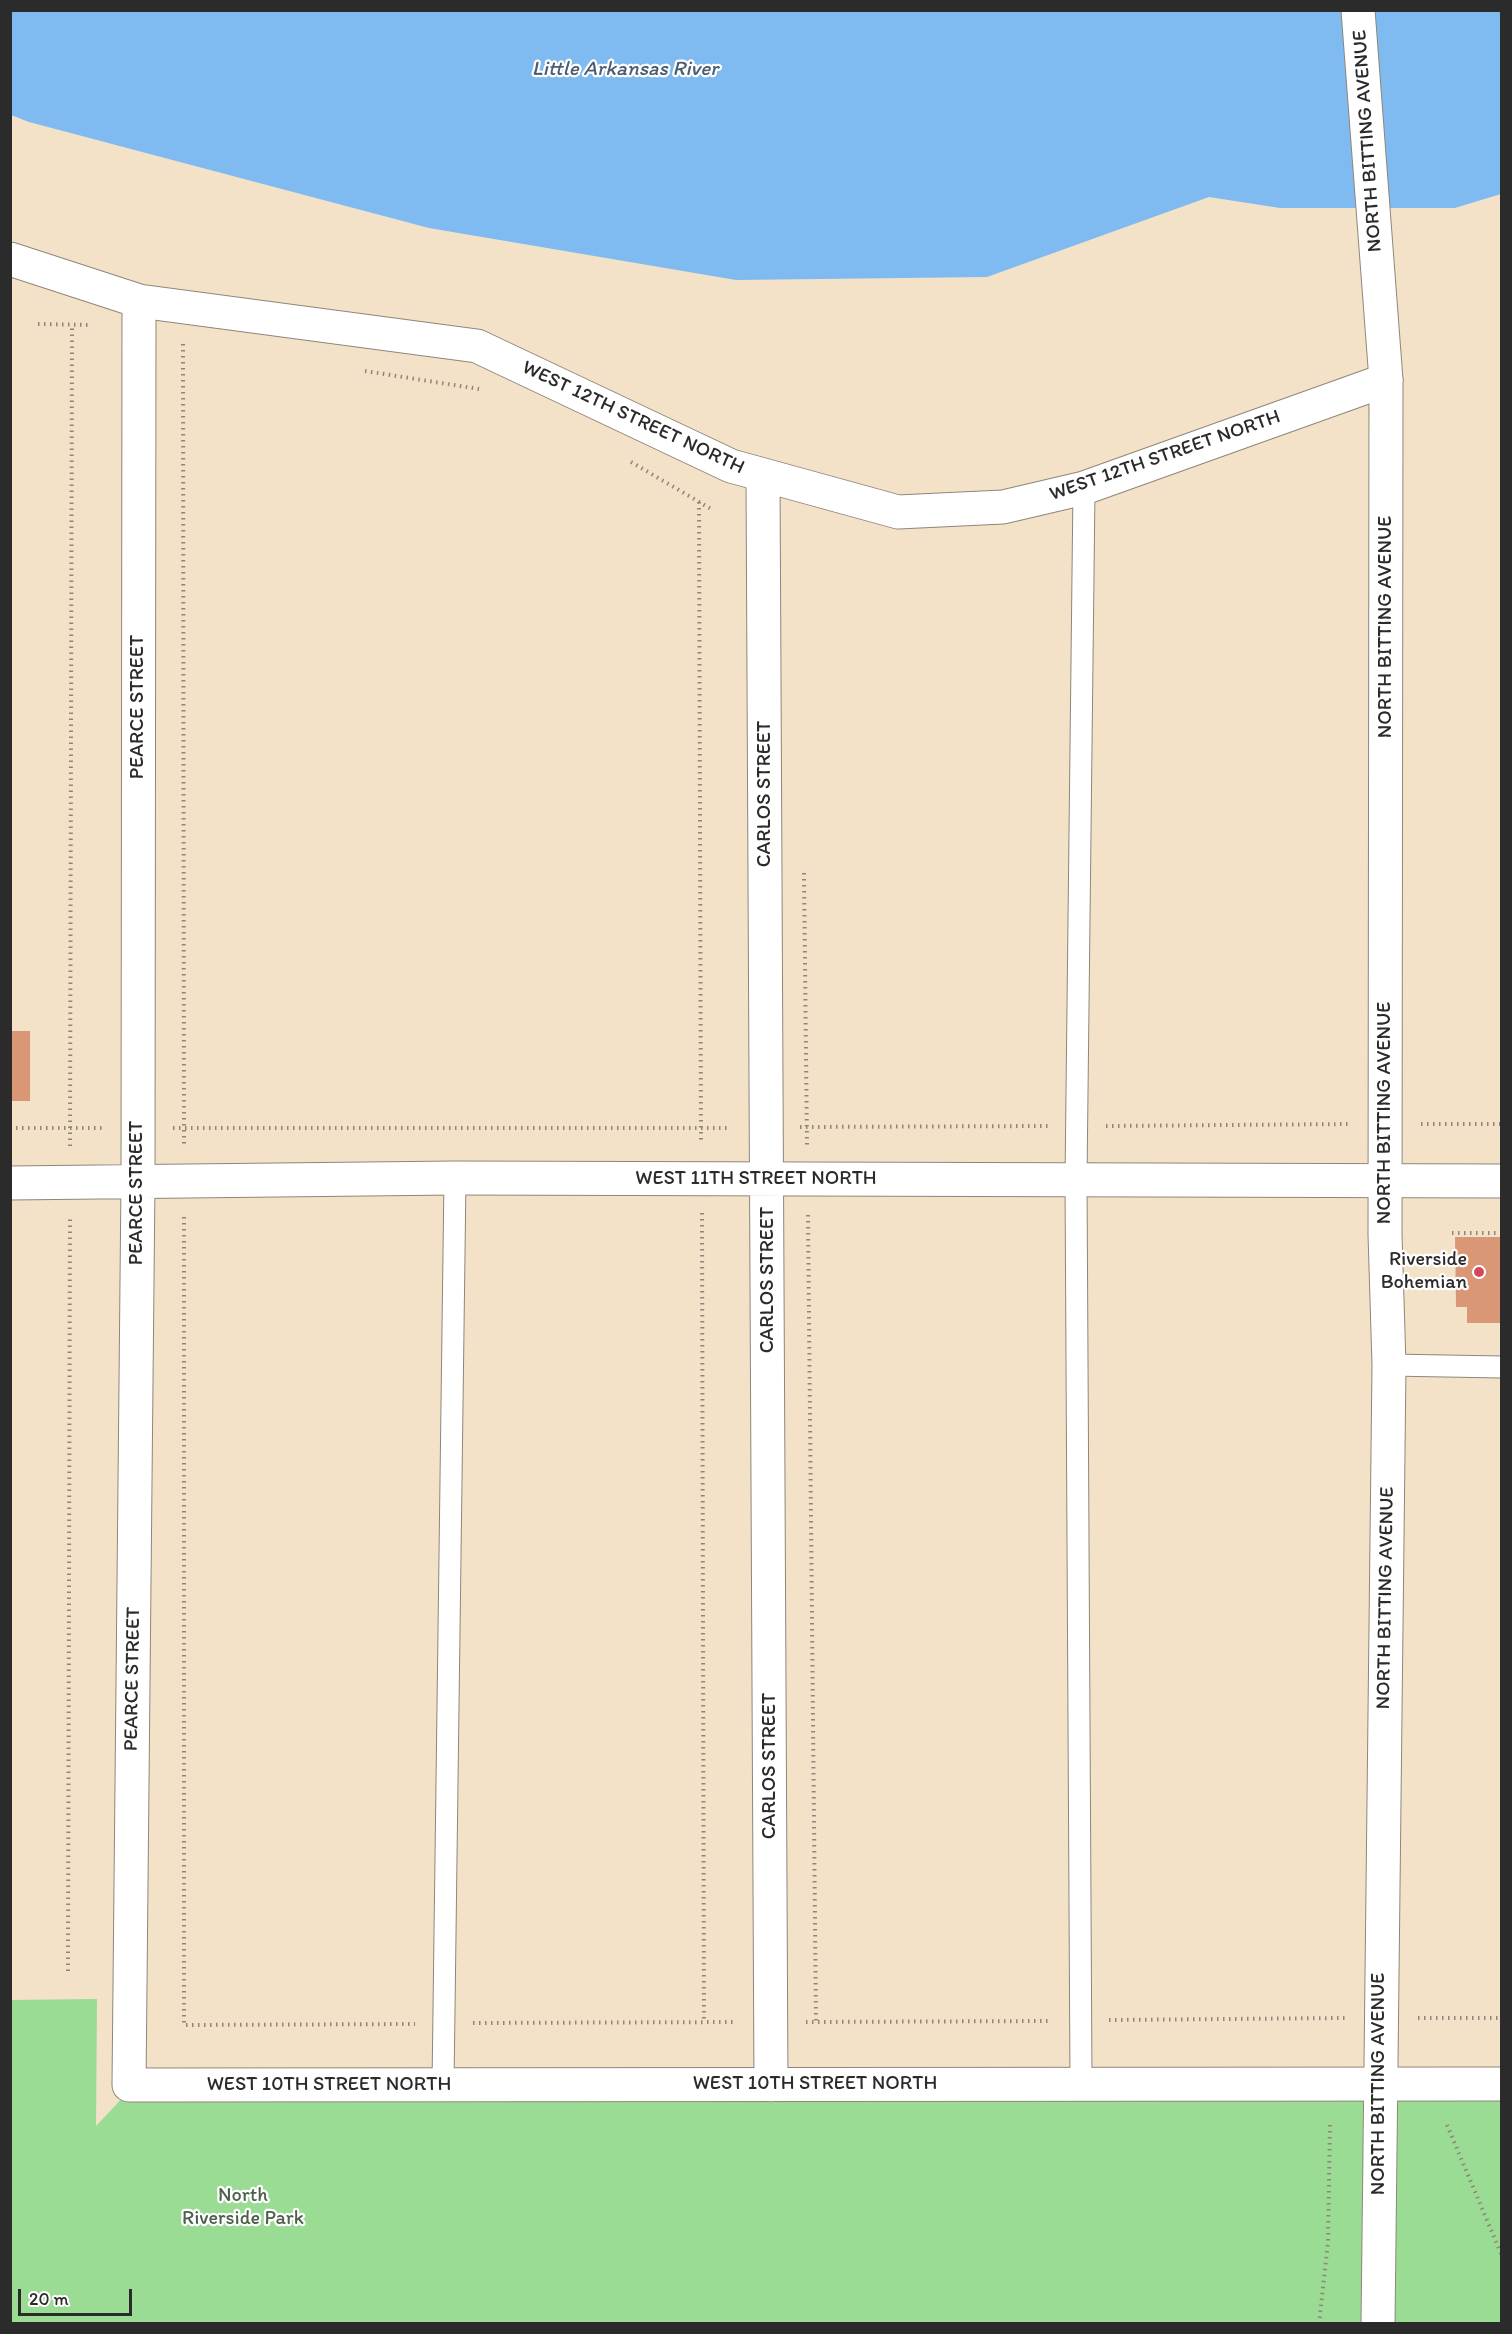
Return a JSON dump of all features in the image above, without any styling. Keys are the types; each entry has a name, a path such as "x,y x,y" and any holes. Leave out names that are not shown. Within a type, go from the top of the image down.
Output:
{"street":[{"name":"NORTH BITTING AVENUE","path":"1358,10 1386,380 1385,1181 1389,1365 1378,2324"},
{"name":"WEST 12TH STREET NORTH","path":"10,259 139,316 477,346 731,466 898,512 1003,507 1084,488 1386,380"},
{"name":"PEARCE STREET","path":"129,2085 138,1181 139,316"},
{"name":"CARLOS STREET","path":"763,476 771,2085"},
{"name":"WEST 11TH STREET NORTH","path":"10,1183 455,1178 1502,1181"},
{"name":"WEST 10TH STREET NORTH","path":"129,2085 1502,2084"}],"lane":[{"path":"1081,2084 1076,1179 1084,488"},
{"path":"443,2085 455,1178"},
{"path":"1389,1365 1502,1367"}],"path":[{"path":"38,324 104,325 139,316"},
{"path":"359,370 484,390"},
{"path":"629,461 713,510"},
{"path":"699,502 704,2022"},
{"path":"804,865 816,2022"},
{"path":"1452,1233 1502,1233"},
{"path":"184,2025 1502,2018"},
{"path":"1319,2324 1328,2241 1331,2084"},
{"path":"1447,2125 1502,2256"}],"green space":[{"name":"North Riverside Park","path":"97,1999 96,2126 128,2092 1501,2088 1501,2323 11,2323 10,2000"}],"water":[{"name":"Little Arkansas River","path":"10,11 1501,11 1501,194 1455,208 1280,208 1209,197 987,277 736,280 429,228 29,122 11,115"}],"building":[{"path":"10,1031 30,1031 30,1101 10,1101"},
{"name":"Riverside Bohemian","path":"1455,1237 1502,1237 1502,1323 1467,1323 1467,1307 1456,1307"}],"place":[{"name":"Riverside Bohemian","path":"1479,1272"}]}
